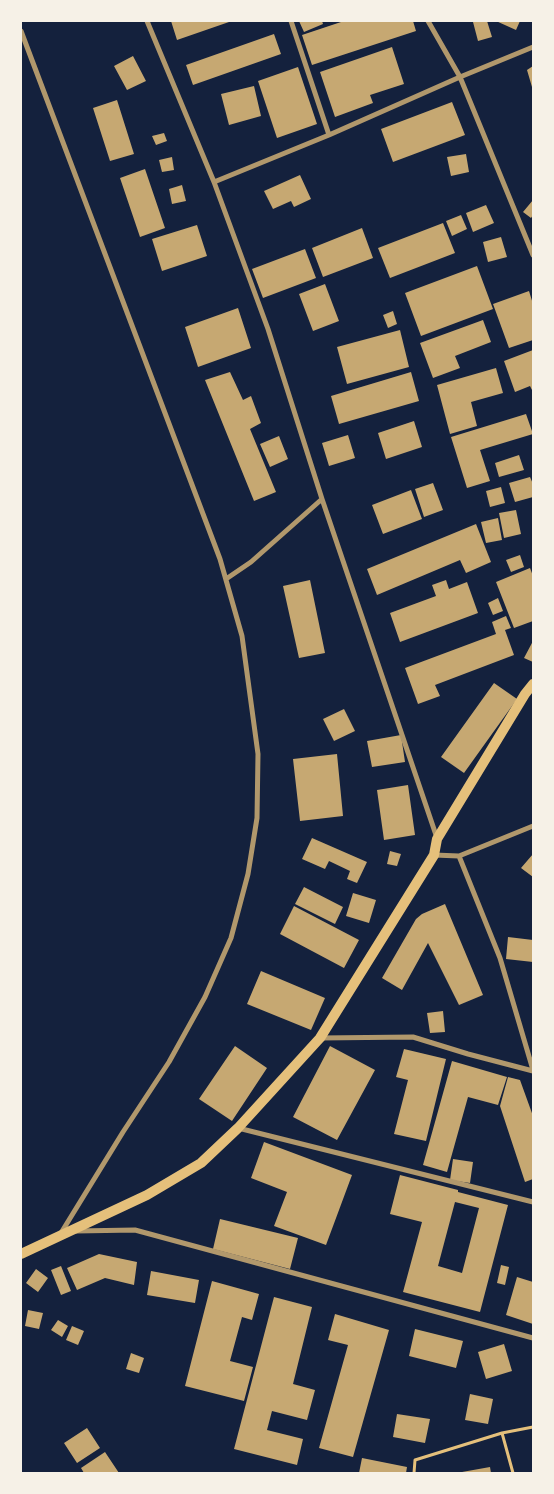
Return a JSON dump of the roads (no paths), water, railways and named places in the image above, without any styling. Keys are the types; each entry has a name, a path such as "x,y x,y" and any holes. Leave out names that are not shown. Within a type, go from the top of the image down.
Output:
{"main road":[{"path":"21,1254 148,1196 201,1163 238,1128 320,1038 434,855 437,839 524,694 533,684"}],"street":[{"path":"147,21 214,182 268,328 322,499 437,839"},
{"path":"291,21 329,135"},
{"path":"428,21 460,77 532,247 533,255"},
{"path":"21,31 108,257 220,559 242,636 258,754 257,818 248,874 231,938 205,997 169,1062 58,1237"},
{"path":"214,182 329,135 533,47"},
{"path":"226,580 251,562 322,499"},
{"path":"434,855 458,856 533,826"},
{"path":"458,856 500,958 533,1071"},
{"path":"320,1038 413,1037 533,1071"},
{"path":"238,1128 533,1202"},
{"path":"71,1231 136,1230 533,1338"}]}
